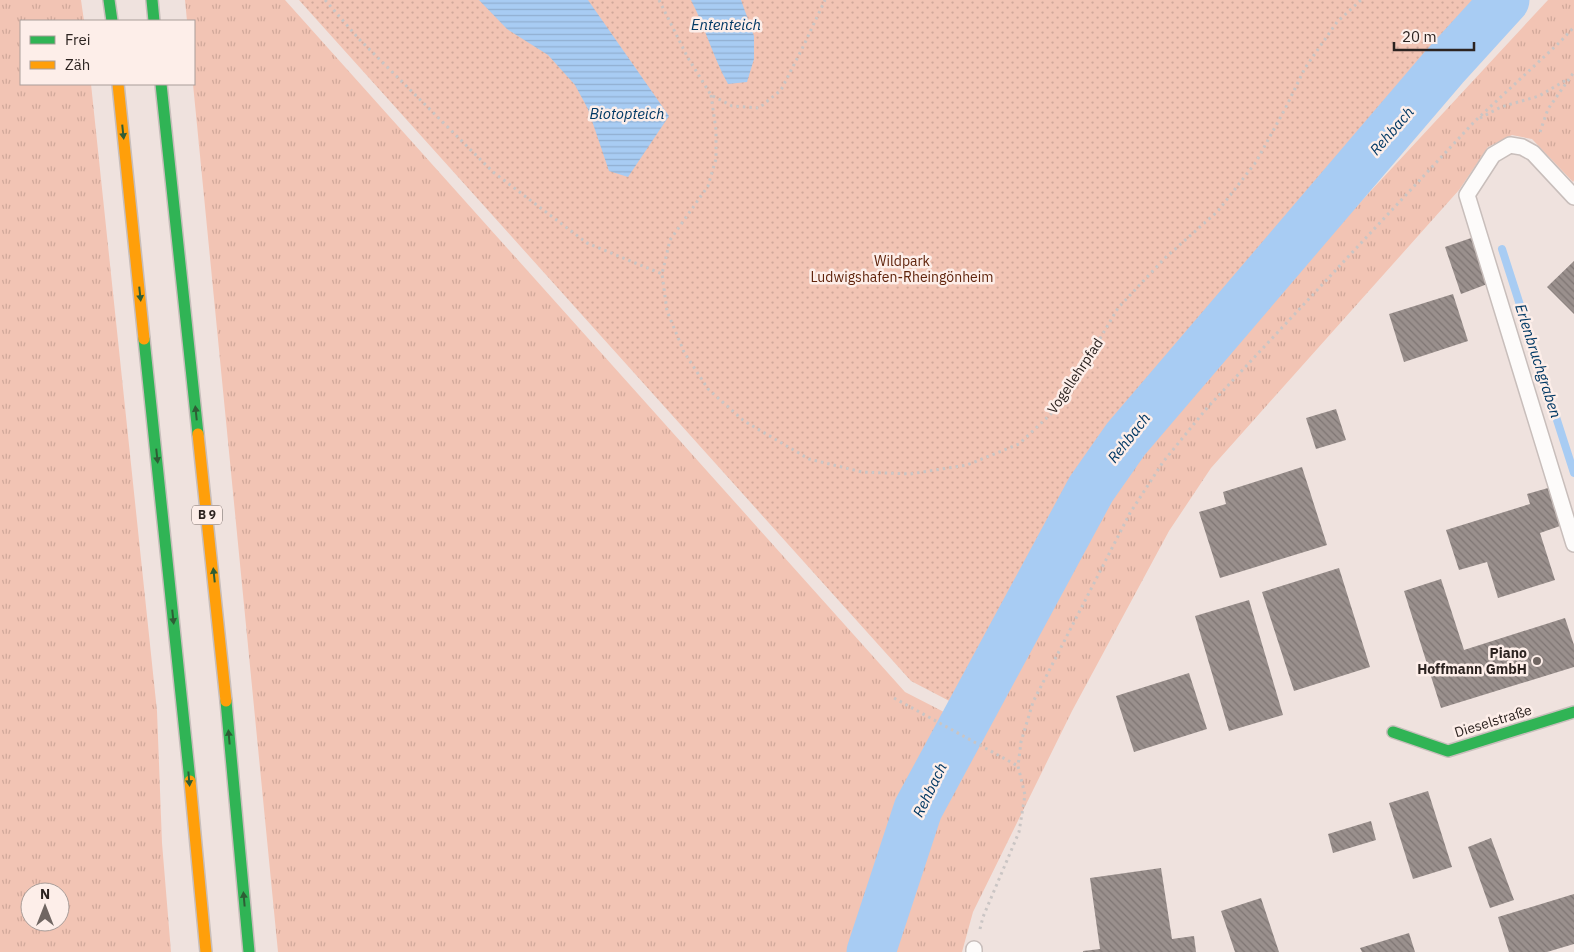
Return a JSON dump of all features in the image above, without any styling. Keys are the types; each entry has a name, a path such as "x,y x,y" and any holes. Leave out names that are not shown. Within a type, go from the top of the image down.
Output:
{"main road":[{"path":"109,0 112,20"},
{"path":"152,0 154,20"},
{"path":"118,85 206,952"},
{"name":"B 9","path":"161,85 220,638 249,952"},
{"name":"Dieselstraße","path":"1393,732 1448,751 1574,712"}],"lane":[{"path":"1572,195 1533,154 1522,147 1510,145 1494,155 1467,195 1574,544"}],"path":[{"path":"324,0 359,39 493,172 587,243 662,274"},
{"path":"659,0 688,58 711,95 732,106 759,108 780,90 825,0"},
{"path":"1352,0 1356,5"},
{"name":"Vogellehrpfad","path":"711,95 716,130 716,159 708,186 670,240 662,274 667,311 684,352 708,389 744,421 809,459 862,472 910,474 967,465 1019,444 1055,410 1086,364 1118,308 1165,258 1218,211 1256,162 1305,68 1338,22 1361,0"},
{"path":"974,951 983,917 1019,832 1025,796 1018,766 1021,742 1033,702 1130,513 1164,462 1207,408 1474,121 1560,42 1574,26"},
{"path":"1533,154 1548,109 1574,72"},
{"path":"1474,121 1501,107 1539,96 1568,80"},
{"path":"894,698 1018,766"}],"green space":[{"path":"0,0 81,0 84,20 20,20 20,85 91,85 157,711 162,843 171,952 0,952"},
{"path":"185,0 285,0 905,692 979,730 1102,493 1135,445 1548,0 1574,0 1574,180 1573,182 1532,139 1512,135 1488,147 1459,190 1211,468 1169,531 1072,711 973,912 962,952 278,952 193,85 195,85 195,20 187,20"},
{"name":"Wildpark Ludwigshafen-Rheingönheim","path":"299,0 1481,0 1446,38 1260,266 1118,430 1082,481 959,706 911,681"}],"water":[{"name":"Biotopteich","path":"479,0 588,0 669,116 628,177 609,171 588,109 575,85 548,55 507,29"},
{"name":"Ententeich","path":"691,0 741,0 754,36 754,59 747,82 728,84"}],"building":[{"path":"1474,237 1490,283 1461,294 1445,247"},
{"path":"1574,261 1574,314 1547,287"},
{"path":"1453,294 1468,341 1404,362 1389,314"},
{"path":"1336,409 1346,440 1316,449 1306,418"},
{"path":"1302,467 1327,545 1220,578 1199,512 1226,504 1223,492"},
{"path":"1548,488 1560,526 1540,533 1555,580 1498,598 1487,562 1459,570 1446,530 1530,504 1527,494"},
{"path":"1339,568 1370,667 1294,691 1262,592"},
{"path":"1441,579 1464,650 1565,618 1574,645 1574,667 1441,708 1404,591"},
{"path":"1249,600 1283,715 1229,731 1195,616"},
{"path":"1189,673 1207,729 1134,752 1116,696"},
{"path":"1428,791 1452,867 1413,879 1389,803"},
{"path":"1371,821 1376,840 1333,853 1328,834"},
{"path":"1491,838 1514,900 1490,908 1468,847"},
{"path":"1161,868 1172,939 1194,936 1196,952 1083,952 1100,949 1090,878"},
{"path":"1574,894 1574,944 1547,952 1509,952 1498,917"},
{"path":"1261,898 1279,952 1235,952 1221,911"},
{"path":"1409,933 1415,952 1362,952 1360,948"}],"waterway":[{"name":"Rehbach","path":"871,952 918,809 1091,489 1126,439 1444,67 1505,0"},
{"name":"Erlenbruchgraben","path":"1444,67 1451,87"},
{"name":"Erlenbruchgraben","path":"1502,249 1574,473"}],"traffic: fast":[{"path":"109,0 112,20"},
{"path":"152,0 154,20"},
{"path":"161,85 198,434"},
{"path":"144,339 190,781"},
{"path":"226,701 249,952"},
{"path":"1393,732 1448,751 1574,712"}],"traffic: slow":[{"path":"118,85 144,339"},
{"path":"198,434 226,701"},
{"path":"190,781 206,952"}],"place":[{"name":"Piano Hoffmann GmbH","path":"1537,661"}]}
